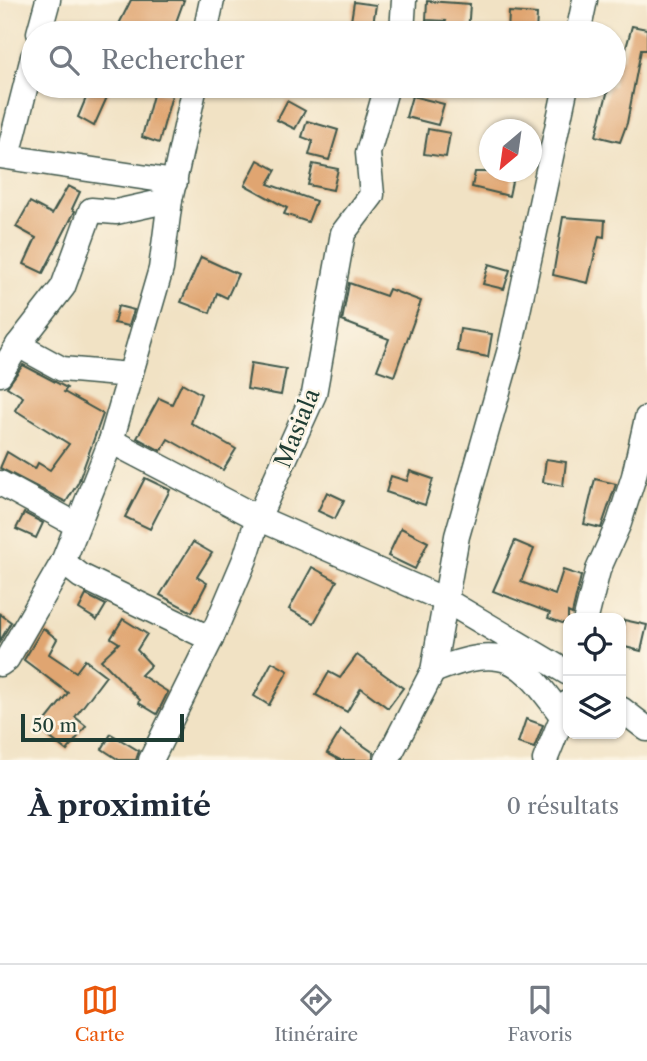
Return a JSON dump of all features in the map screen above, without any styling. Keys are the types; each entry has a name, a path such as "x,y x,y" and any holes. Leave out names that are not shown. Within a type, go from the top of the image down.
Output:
{"street":[{"path":"42,21 48,0"},
{"path":"208,21 212,0"},
{"path":"403,21 404,0"},
{"path":"581,21 585,0"},
{"path":"21,98 4,156 173,191"},
{"path":"0,664 7,659 63,562 111,441 161,269 173,191 192,98"},
{"name":"Masiala","path":"151,760 211,639 245,559 258,519 314,394 343,233 372,195 368,153 384,98"},
{"path":"387,760 433,671 457,536 510,349 563,98"},
{"path":"0,374 18,345 63,287 91,210 116,212 173,191"},
{"path":"18,345 62,369 130,375"},
{"path":"587,613 598,570 623,512 647,418"},
{"path":"111,441 258,519 445,600 563,670"},
{"path":"0,483 77,524"},
{"path":"63,562 80,576 211,639"},
{"path":"433,671 475,656 511,661 535,678 563,707"},
{"path":"626,713 647,729"},
{"path":"545,760 563,717"}],"building":[{"path":"131,0 184,0 176,21 120,21"},
{"path":"427,1 470,4 469,21 426,20"},
{"path":"354,2 376,5 373,21 351,21"},
{"path":"509,12 537,14 537,21 509,21"},
{"path":"632,26 647,29 647,50 641,50 627,123 620,142 596,136 606,98 626,98 626,48"},
{"path":"86,98 107,98 94,126 78,117"},
{"path":"152,98 171,98 159,143 142,137"},
{"path":"411,98 444,104 438,125 406,117"},
{"path":"287,101 305,111 295,129 277,120"},
{"path":"307,121 338,130 329,160 309,155 313,141 302,137"},
{"path":"428,129 450,133 446,157 424,154"},
{"path":"258,160 276,170 268,184 316,201 308,222 284,214 287,208 245,185"},
{"path":"313,164 338,169 333,190 308,185"},
{"path":"475,172 479,172 479,182 512,182 509,196 472,187"},
{"path":"68,186 80,192 72,209 75,211 43,273 24,264 36,238 16,227 30,202 52,214"},
{"path":"563,217 605,220 604,237 599,236 588,283 553,275"},
{"path":"201,257 238,274 227,298 217,293 210,313 181,302"},
{"path":"489,264 510,270 504,289 483,284"},
{"path":"349,283 386,296 389,289 421,301 394,376 377,370 389,339 342,321"},
{"path":"118,306 134,310 129,326 114,323"},
{"path":"460,329 492,334 488,357 457,351"},
{"path":"251,363 286,369 281,395 247,389"},
{"path":"23,365 67,388 64,392 103,414 78,483 66,502 0,468 7,452 35,469 38,463 50,470 69,444 15,410 23,397 7,387"},
{"path":"182,383 201,394 191,423 236,449 223,470 168,439 161,451 137,438 159,398 172,404"},
{"path":"546,459 566,462 563,486 543,482"},
{"path":"410,471 433,479 425,505 386,492 391,476 407,481"},
{"path":"145,478 170,490 150,529 125,517"},
{"path":"595,479 616,484 601,528 584,524"},
{"path":"327,492 344,500 335,519 318,511"},
{"path":"24,513 43,523 36,538 16,529"},
{"path":"401,528 428,542 415,569 388,556"},
{"path":"515,541 534,549 521,582 555,595 563,570 581,576 572,613 563,613 563,623 548,618 550,613 493,591"},
{"path":"193,542 212,553 197,577 207,583 192,612 160,595"},
{"path":"312,567 337,581 314,623 289,609"},
{"path":"86,595 106,605 97,620 79,609"},
{"path":"0,614 11,622 0,641"},
{"path":"123,619 147,634 137,650 151,665 141,675 168,692 157,714 139,703 140,700 101,660 119,643 111,638"},
{"path":"626,620 647,625 641,651 626,647"},
{"path":"43,628 57,639 49,654 76,672 85,660 106,676 75,717 86,726 67,751 39,729 68,693 24,660"},
{"path":"357,655 403,688 388,708 361,688 347,712 316,695 329,672 340,678"},
{"path":"272,662 288,671 269,705 254,696"},
{"path":"526,719 543,725 534,748 518,743"},
{"path":"341,730 374,753 372,760 340,760 327,753"},
{"path":"111,734 139,751 136,760 119,760 102,749"}]}
